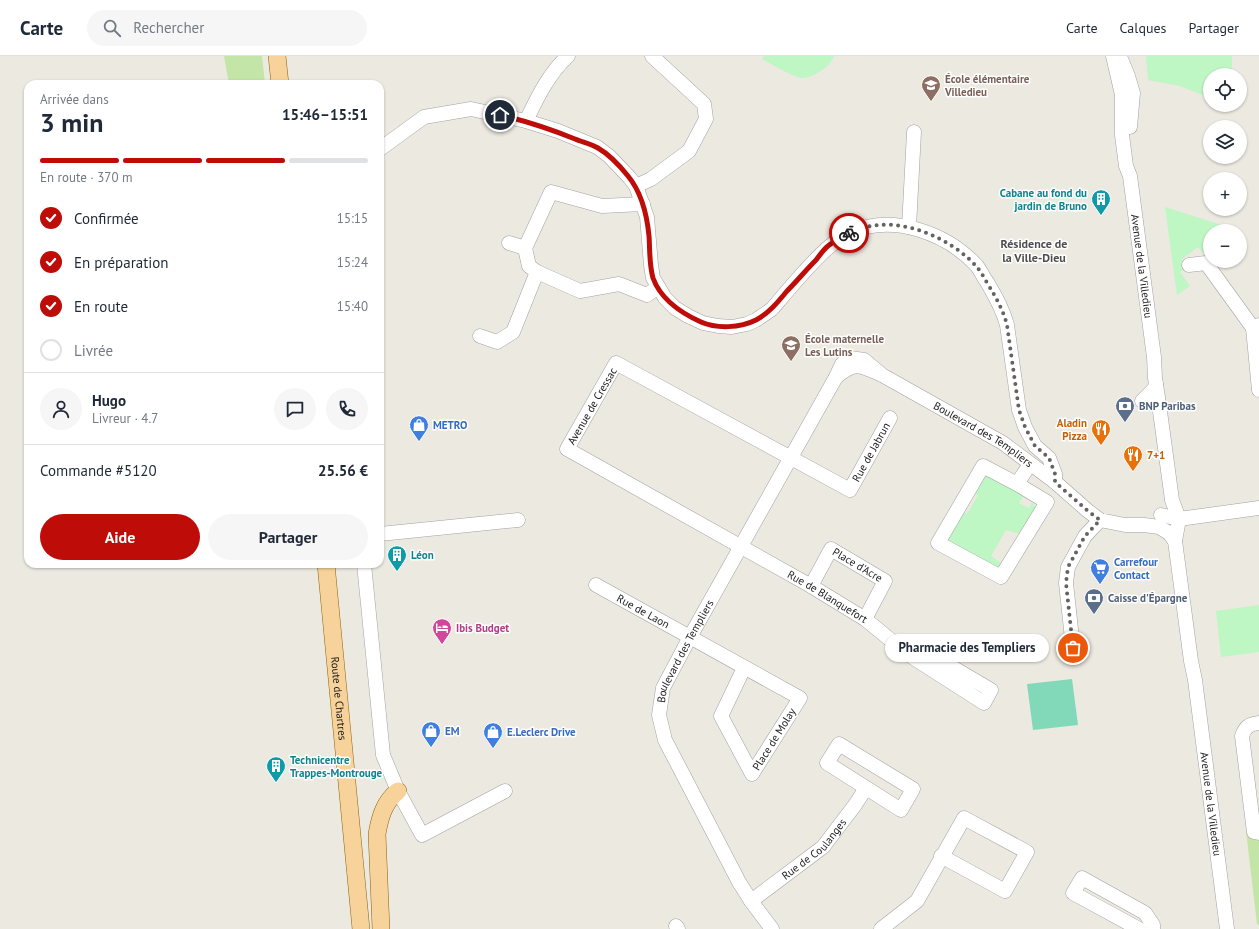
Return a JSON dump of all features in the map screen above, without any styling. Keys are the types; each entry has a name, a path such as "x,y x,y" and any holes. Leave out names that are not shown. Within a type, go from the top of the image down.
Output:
{"main road":[{"path":"277,56 280,80"},
{"path":"288,56 291,80"},
{"name":"Route de Chartres","path":"326,568 361,929"},
{"name":"Route de Chartres","path":"338,568 373,929"},
{"path":"381,929 377,834 384,808 391,796 398,791"}],"street":[{"path":"526,121 537,98 555,69 568,56"},
{"path":"636,186 651,179 689,151 706,119 704,104 652,56"},
{"name":"Avenue de la Villedieu","path":"1113,56 1122,94 1122,135 1126,166 1130,176 1172,500 1179,519 1192,607 1196,660 1195,680"},
{"name":"Avenue de la Villedieu","path":"1120,56 1133,93 1128,137 1132,165 1130,176"},
{"path":"1119,80 1133,93"},
{"path":"384,146 424,117 471,109 526,121 558,131 596,147 610,156 636,186 648,223 650,265 653,278 665,298 675,308 688,316 703,323 718,326 732,327 747,324 756,320 772,309 828,246 849,233 864,227 880,225 909,227 936,236 951,244 977,267 1004,313 1019,410 1025,427 1035,446 1049,458 1055,474 1050,478"},
{"path":"909,227 914,132"},
{"path":"643,204 602,206 551,192 525,248 529,266 537,272 580,290 619,284 647,295 658,287"},
{"path":"509,242 525,248"},
{"path":"1189,265 1206,263 1256,327 1259,390"},
{"path":"480,336 497,342 513,332 537,272"},
{"name":"Avenue de la Villedieu","path":"1154,356 1162,379 1180,486 1179,519 1175,541 1191,661 1195,680 1227,929"},
{"name":"Boulevard des Templiers","path":"772,929 739,882 664,740 659,715 663,688 842,364 850,358 864,360 882,375 1003,443 1050,478 1100,520 1125,525 1144,525 1160,521 1172,500"},
{"name":"Avenue de Cressac","path":"740,547 567,449 616,363 791,458"},
{"name":"Rue de Jabrun","path":"791,458 850,490 890,418"},
{"path":"1017,484 1030,464"},
{"path":"983,466 1017,484 1047,502 1001,577 938,543 983,466"},
{"path":"1160,521 1259,508"},
{"path":"384,534 518,520"},
{"path":"1073,648 1066,583 1068,567 1085,536 1100,520"},
{"path":"1160,521 1175,541"},
{"name":"Rue de Blanquefort","path":"740,547 811,586 865,619 909,655 984,703 991,690 918,647 909,655"},
{"name":"Place d'Acre","path":"811,586 831,548 872,572 885,581 865,619"},
{"path":"364,568 383,755 398,791 422,835 505,791"},
{"name":"Rue de Laon","path":"596,585 690,637"},
{"name":"Place de Molay","path":"690,637 800,698 752,774 721,716 744,668"},
{"path":"1259,723 1252,724 1244,729 1242,736 1254,832 1259,833"},
{"path":"839,744 913,789 901,810 866,788 827,763 839,744"},
{"name":"Rue de Coulanges","path":"751,901 823,847 866,788"},
{"path":"881,929 917,901 941,856 964,818 1027,852 1005,891 941,856"},
{"path":"1139,929 1073,893 1082,878 1145,913 1151,928"}],"green space":[{"path":"224,56 262,56 265,80 228,80"},
{"path":"764,56 834,56 830,63 822,70 811,76 802,78 788,73 762,59"},
{"path":"1146,56 1232,56 1232,68 1203,68 1203,95 1180,86 1148,80"},
{"path":"1165,207 1218,224 1203,224 1203,253 1198,247 1181,260 1186,267 1180,272 1190,286 1177,295"},
{"path":"982,473 1025,494 1019,503 1029,508 1032,502 1036,508 1020,534 1006,530 991,556 1003,564 998,569 949,543 946,538 960,510 967,514 978,495 971,491"},
{"path":"1259,605 1259,652 1221,657 1216,611"},
{"path":"1072,679 1078,725 1033,730 1027,684"},
{"path":"1246,831 1259,835 1259,925 1257,924"}],"way so far":[{"path":"849,233 864,227 880,225 909,227 936,236 951,244 977,267 998,301 1004,313 1007,325 1019,410 1025,427 1035,446 1049,458 1055,474 1055,482 1100,520 1085,536 1068,567 1066,583 1073,648"}],"place":[{"name":"École élémentaire Villedieu","path":"931,102"},
{"name":"Cabane au fond du jardin de Bruno","path":"1101,216"},
{"name":"École maternelle Les Lutins","path":"791,362"},
{"name":"BNP Paribas","path":"1125,423"},
{"name":"METRO","path":"419,442"},
{"name":"Aladin Pizza","path":"1101,446"},
{"name":"7+1","path":"1133,472"},
{"name":"Léon","path":"397,572"},
{"name":"Carrefour Contact","path":"1100,585"},
{"name":"Caisse d'Épargne","path":"1094,615"},
{"name":"Ibis Budget","path":"442,645"},
{"name":"Pharmacie des Templiers","path":"1073,648"},
{"name":"EM","path":"431,748"},
{"name":"E.Leclerc Drive","path":"493,749"},
{"name":"Technicentre Trappes-Montrouge","path":"276,783"}],"district":[{"name":"Résidence de la Ville-Dieu","path":"1034,251"}],"route":[{"path":"500,115 558,131 596,147 610,156 636,186 643,204 647,217 650,265 653,278 658,287 665,298 675,308 703,323 732,327 747,324 756,320 772,309 828,246 849,233"}]}
